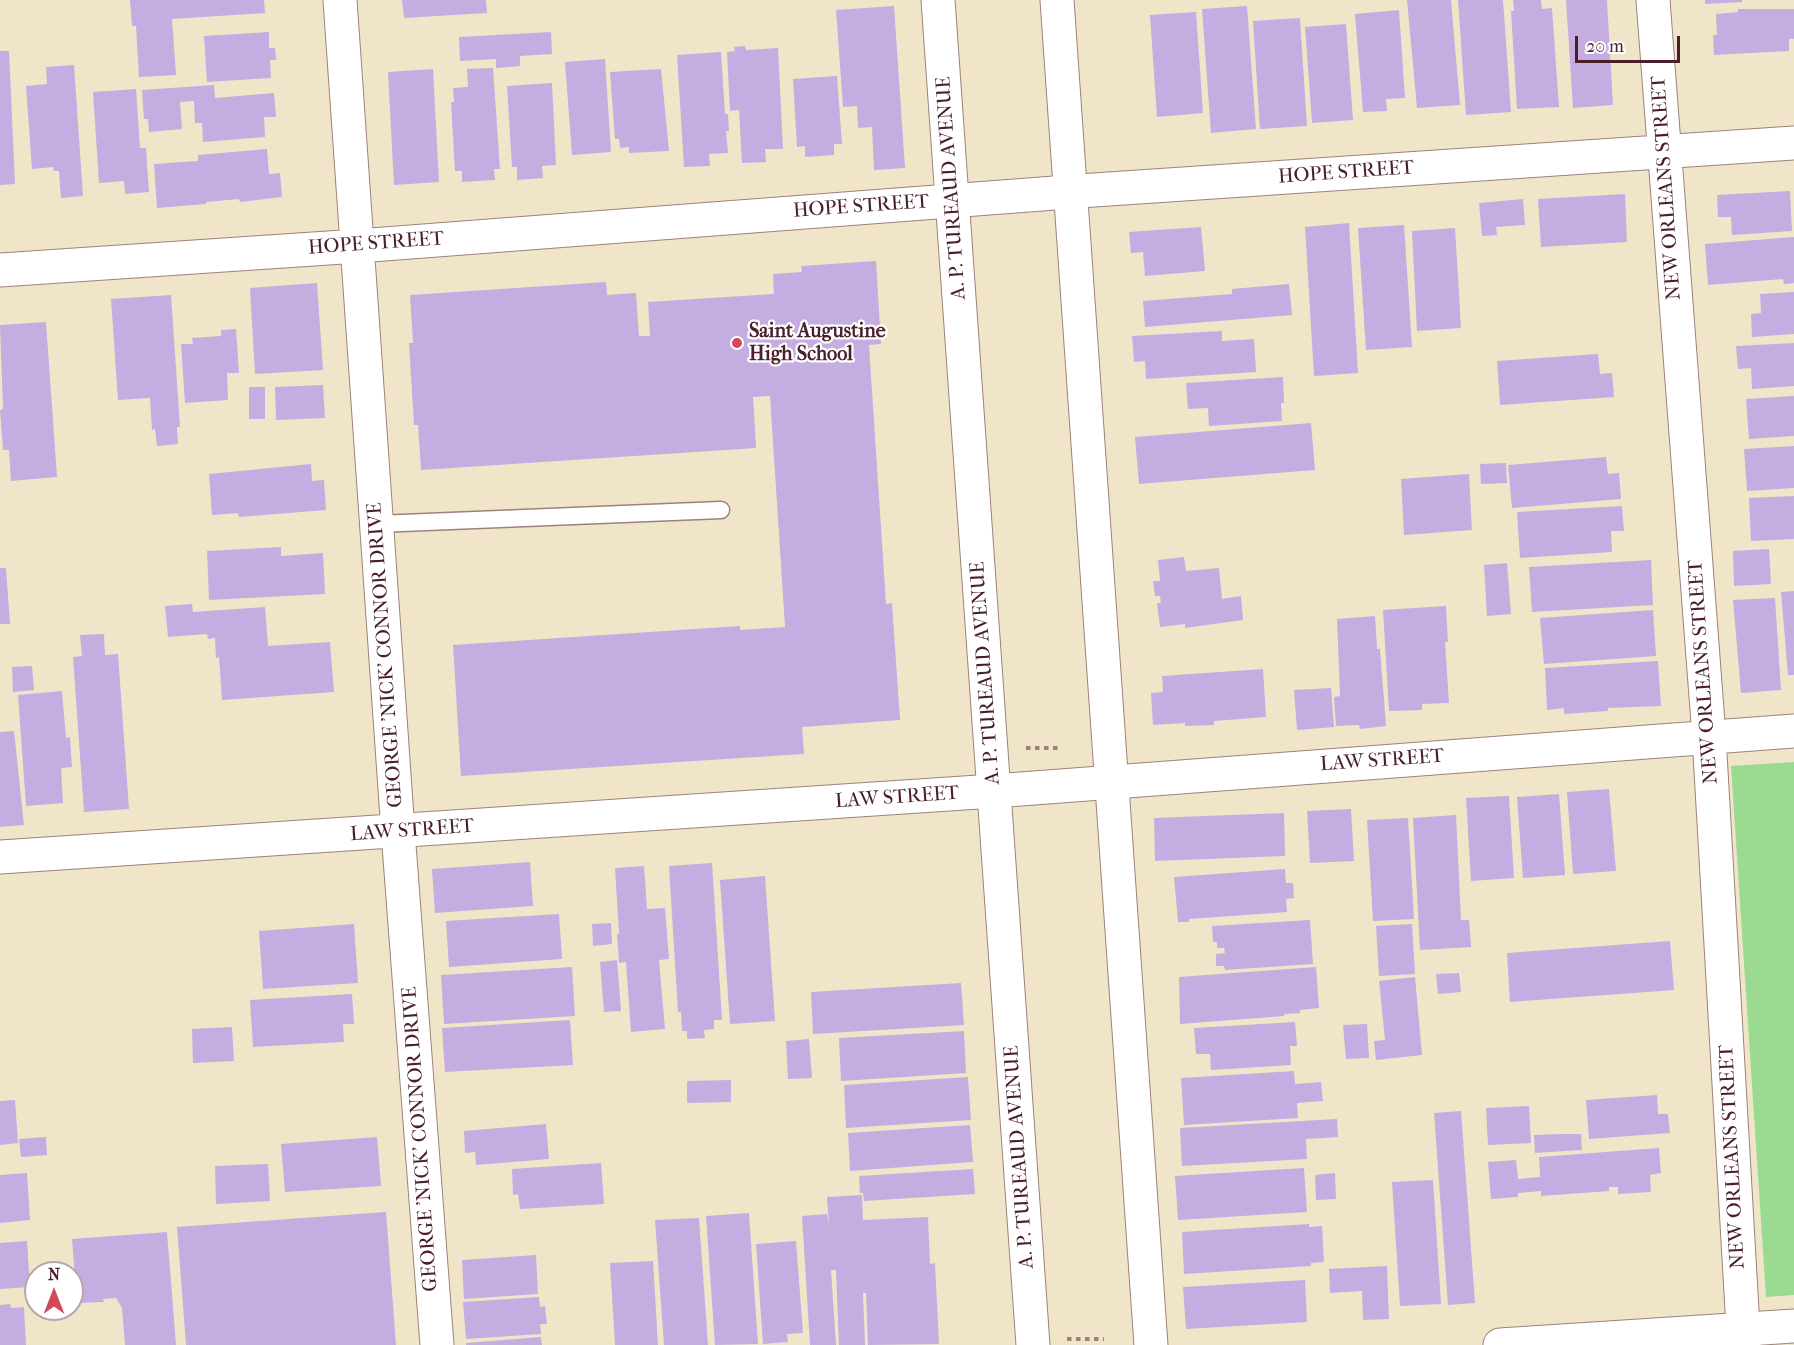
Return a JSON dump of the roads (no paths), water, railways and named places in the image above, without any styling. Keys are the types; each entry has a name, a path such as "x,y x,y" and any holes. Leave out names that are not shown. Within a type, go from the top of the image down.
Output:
{"street":[{"name":"GEORGE 'NICK' CONNOR DRIVE","path":"340,0 398,832 437,1345"},
{"name":"A. P. TUREAUD AVENUE","path":"938,0 1033,1345"},
{"path":"1057,0 1151,1345"},
{"name":"NEW ORLEANS STREET","path":"1653,0 1709,736 1744,1337"},
{"name":"HOPE STREET","path":"0,270 358,246 1070,192 1794,143"},
{"name":"LAW STREET","path":"0,857 994,791 1794,731"},
{"path":"1500,1345 1744,1337 1794,1326"}],"lane":[{"path":"378,524 721,510"}],"place":[{"name":"Saint Augustine High School","path":"737,343"}]}
